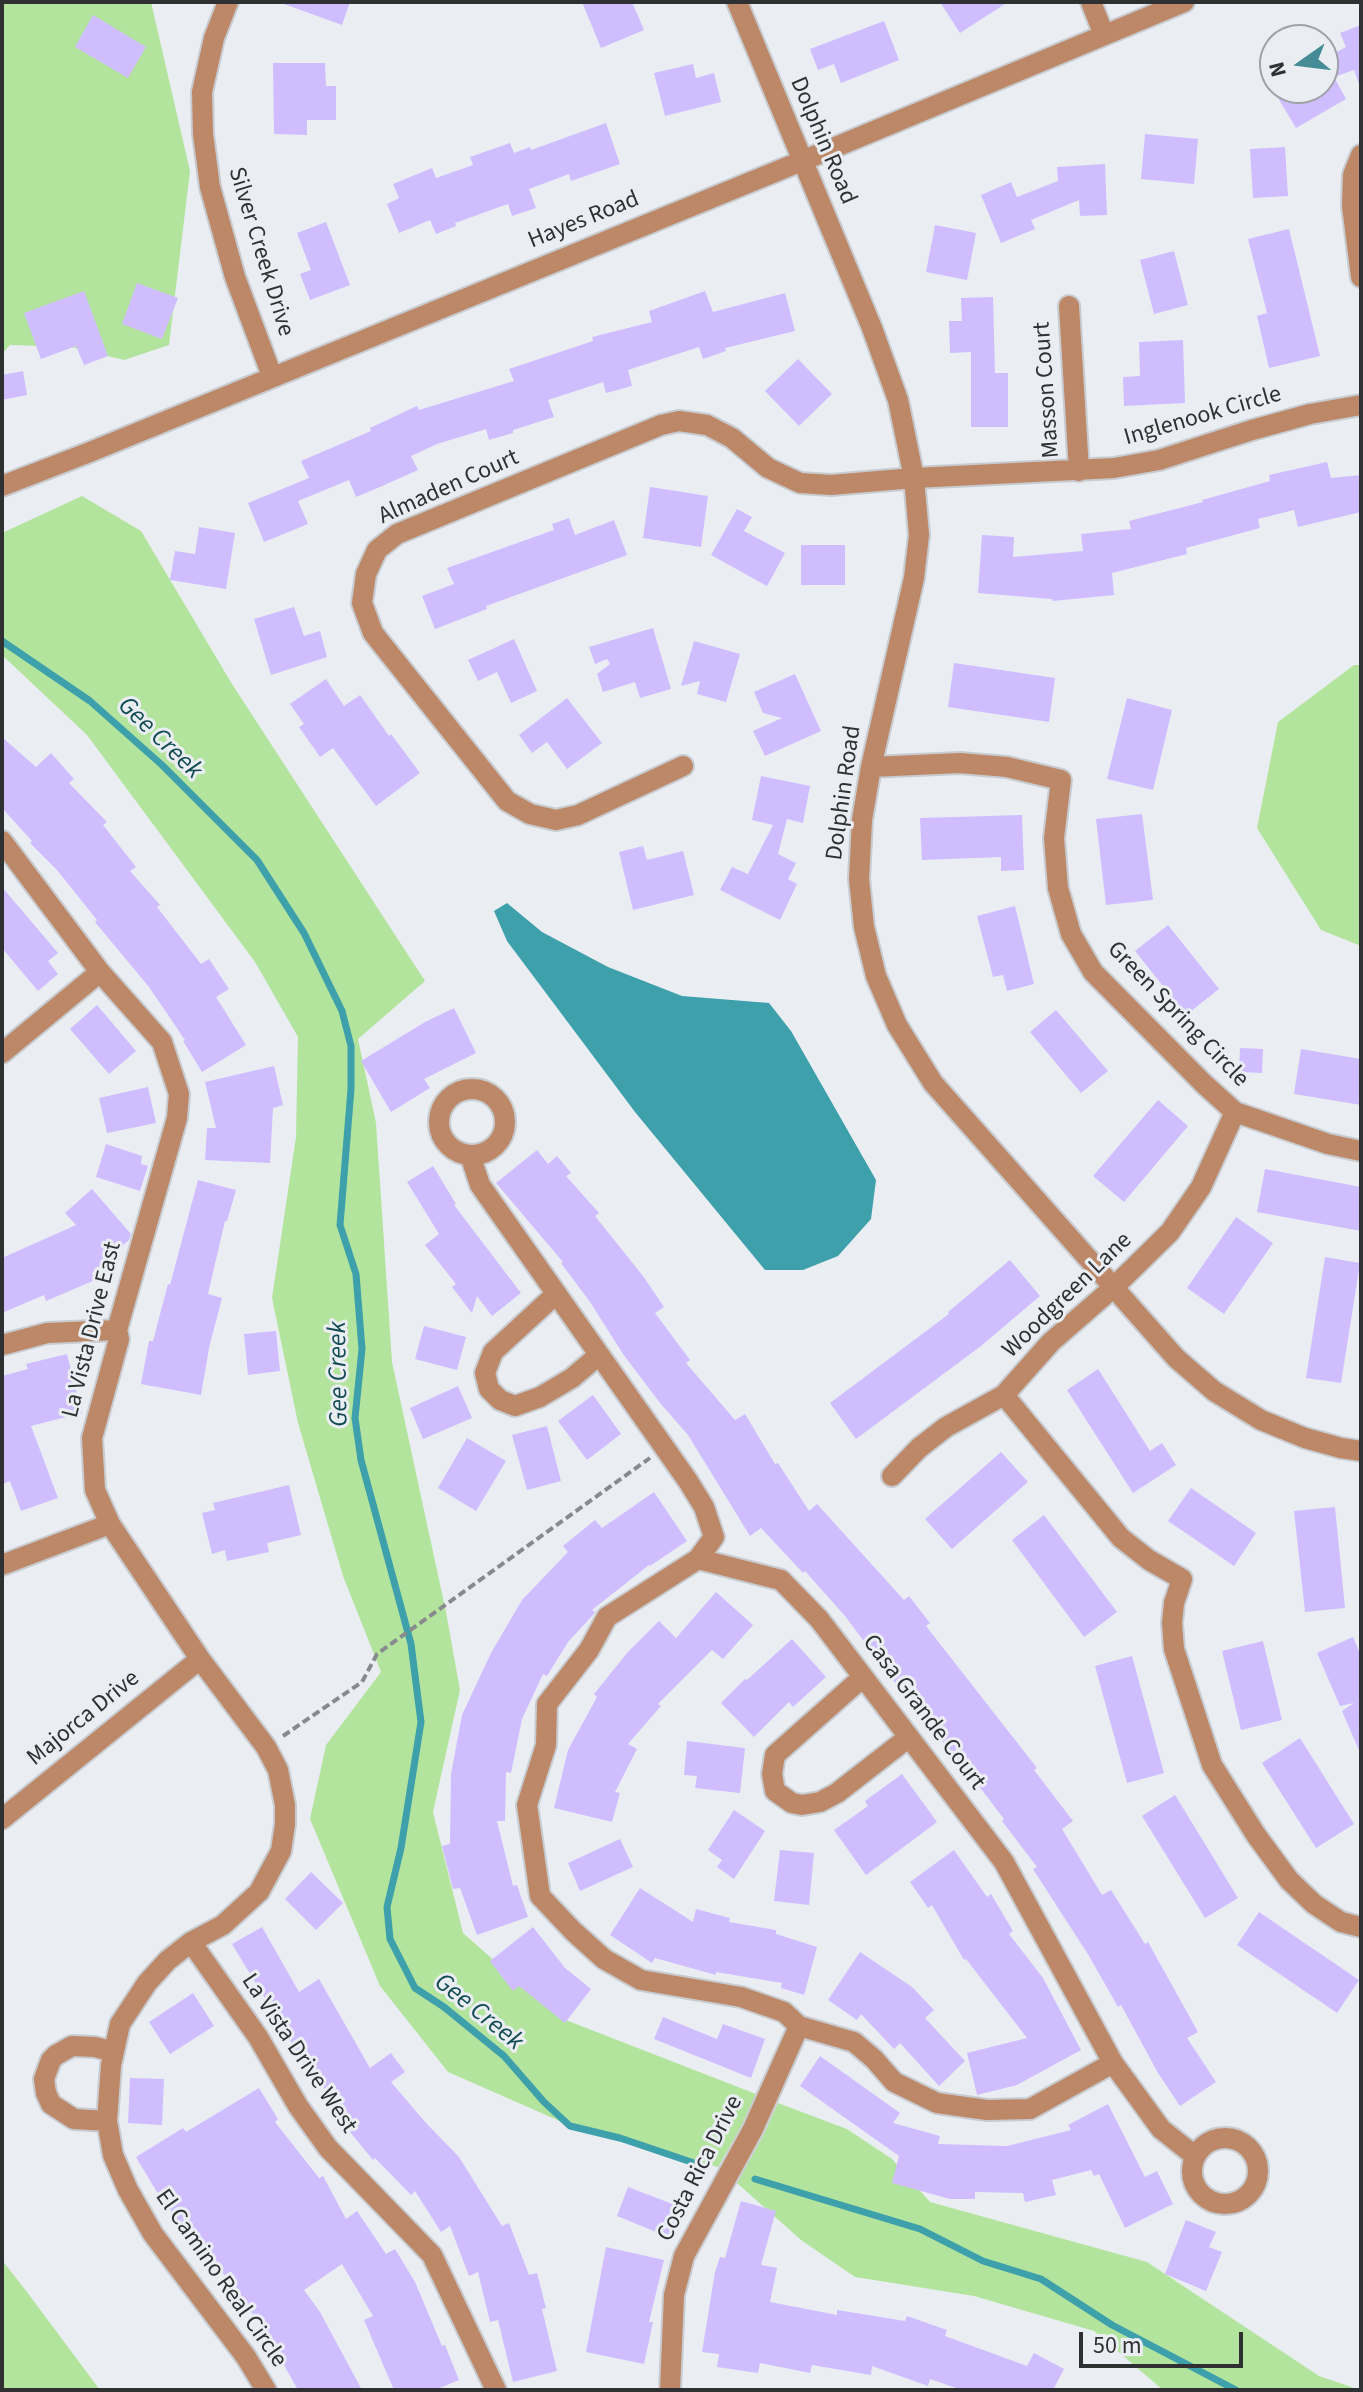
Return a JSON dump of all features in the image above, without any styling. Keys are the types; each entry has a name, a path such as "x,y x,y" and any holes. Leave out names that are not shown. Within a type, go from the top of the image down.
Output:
{"street":[{"name":"Silver Creek Drive","path":"228,2 214,38 202,92 203,134 210,187 231,262 272,376"},
{"name":"Dolphin Road","path":"737,2 872,328 898,400 914,478 919,535 914,578 871,767 862,820 859,879 864,927 876,976 897,1025 933,1083 1176,1358 1214,1391 1261,1420 1305,1438 1361,1451"},
{"path":"1091,2 1104,35"},
{"name":"Hayes Road","path":"2,486 1184,2"},
{"path":"1361,155 1353,175 1352,206 1361,277"},
{"name":"Masson Court","path":"1069,306 1079,471"},
{"name":"Inglenook Circle","path":"914,478 1114,468 1159,460 1310,414 1361,405"},
{"name":"Almaden Court","path":"683,766 578,815 556,820 530,814 507,801 373,633 362,603 366,574 377,550 397,534 661,425 679,421 707,425 732,438 768,468 800,483 831,485 914,478"},
{"name":"Green Spring Circle","path":"871,767 960,763 1007,767 1061,780 1054,838 1058,888 1071,934 1093,972 1235,1112 1328,1144 1361,1151"},
{"name":"La Vista Drive East","path":"2,841 100,972 162,1042 179,1094 177,1118 117,1330 119,1339 92,1438 95,1490 110,1524 200,1659 266,1747 278,1770 285,1805 281,1851 259,1892 223,1925 191,1942"},
{"path":"2,1053 100,972"},
{"name":"Woodgreen Lane","path":"892,1476 919,1448 946,1427 1004,1395 1051,1342 1170,1232 1201,1187 1235,1112"},
{"path":"470,1155 480,1185 665,1448 704,1507 714,1537 698,1559 607,1617 589,1650 547,1704 546,1745 527,1805 540,1896 604,1959 641,1980 741,1997 784,2012 799,2026 854,2042 894,2082 937,2103 987,2110 1030,2109 1113,2063"},
{"path":"556,1294 493,1352 485,1373 489,1389 500,1400 515,1406 540,1397 572,1378 599,1355"},
{"path":"2,1345 47,1333 117,1330"},
{"path":"1004,1395 1121,1538 1149,1560 1182,1579 1174,1603 1174,1649 1212,1765 1289,1880 1314,1904 1341,1922 1361,1927"},
{"path":"2,1565 110,1524"},
{"name":"Casa Grande Court","path":"698,1559 781,1580 819,1619 1004,1862 1113,2063 1161,2129 1195,2156"},
{"name":"Majorca Drive","path":"2,1819 200,1659"},
{"path":"863,1677 775,1755 772,1774 775,1791 792,1803 820,1802 837,1793 909,1737"},
{"name":"El Camino Real Circle","path":"191,1942 168,1960 147,1983 120,2024 111,2065 107,2121 113,2155 128,2190 153,2234 246,2357 266,2390"},
{"name":"La Vista Drive West","path":"191,1942 258,2037 298,2106 328,2148 432,2255 496,2390"},
{"name":"Costa Rica Drive","path":"670,2390 674,2295 684,2256 753,2129 799,2026"},
{"path":"107,2121 74,2119 51,2104 44,2079 51,2060 72,2046 114,2052"}],"path":[{"path":"266,1747 362,1682 377,1654 665,1448"}],"green space":[{"path":"2,2 151,2 190,171 169,345 124,360 71,347 10,345 2,354"},
{"path":"82,496 141,531 232,684 425,981 358,1039 376,1123 392,1362 460,1690 433,1812 463,1933 558,2017 756,2094 718,2167 587,2133 448,2072 380,1986 310,1819 326,1745 381,1672 343,1576 298,1423 272,1298 296,1137 298,1037 255,962 87,735 2,655 2,533"},
{"path":"1354,665 1361,665 1361,946 1321,930 1257,828 1278,722"},
{"path":"778,2103 847,2129 892,2159 930,2202 1147,2262 1319,2376 1360,2390 1163,2390 1094,2331 974,2296 855,2277 801,2240 737,2183"},
{"path":"2,2260 27,2292 100,2390 2,2390"}],"water":[{"path":"507,903 542,932 608,967 682,996 769,1003 791,1031 876,1180 871,1219 838,1256 803,1270 765,1270 635,1112 507,941 494,911"}],"building":[{"path":"284,2 350,2 342,25"},
{"path":"582,2 632,2 644,30 601,48"},
{"path":"940,2 1008,2 960,33"},
{"path":"93,15 146,47 128,78 75,47"},
{"path":"884,21 899,60 841,83 834,64 818,70 810,49"},
{"path":"1361,25 1361,84 1354,70 1339,75 1339,51 1346,47 1340,33"},
{"path":"273,63 325,63 326,86 336,86 336,120 307,120 307,135 274,134"},
{"path":"693,64 696,78 714,73 721,102 665,116 654,73"},
{"path":"1339,86 1346,99 1339,103"},
{"path":"1282,104 1337,104 1296,128"},
{"path":"606,123 620,164 571,181 569,174 529,189 536,208 512,216 508,204 455,223 456,226 436,234 430,220 399,233 387,204 399,198 393,184 432,168 436,178 473,165 470,157 510,143 514,153 530,147 531,150"},
{"path":"1145,134 1198,139 1194,184 1141,179"},
{"path":"1285,147 1288,196 1253,198 1250,149"},
{"path":"1105,164 1107,215 1080,216 1079,200 1031,220 1035,229 1001,243 981,195 1011,182 1017,197 1058,181 1057,167"},
{"path":"326,222 350,285 310,300 300,274 311,270 297,233"},
{"path":"935,225 976,233 967,280 926,272"},
{"path":"1289,229 1320,356 1269,368 1257,316 1267,313 1248,239"},
{"path":"1174,251 1188,305 1154,314 1140,260"},
{"path":"137,283 178,298 162,339 122,324"},
{"path":"84,291 108,356 84,365 76,346 41,359 24,313"},
{"path":"705,291 713,312 785,293 795,331 725,348 726,351 703,359 699,347 628,370 632,386 606,393 603,382 548,400 554,417 513,430 513,433 489,440 486,429 437,444 411,456 418,470 356,497 349,480 298,501 308,524 264,542 248,503 309,478 301,461 371,431 370,428 417,406 419,410 514,381 509,369 593,341 592,337 652,322 649,311"},
{"path":"993,297 995,373 1008,373 1008,427 971,427 971,352 950,353 949,321 962,321 961,298"},
{"path":"1183,340 1185,403 1124,406 1123,377 1140,376 1139,342"},
{"path":"798,359 832,394 799,426 765,391"},
{"path":"23,371 27,395 2,400 2,375"},
{"path":"1327,462 1331,478 1361,475 1361,512 1298,527 1294,510 1258,519 1260,528 1186,548 1187,554 1112,573 1114,595 1053,601 978,593 982,535 1014,537 1013,557 1083,551 1081,534 1131,529 1129,521 1270,481 1269,475"},
{"path":"650,487 708,496 701,547 643,538"},
{"path":"737,509 752,517 744,531 785,553 767,586 711,555"},
{"path":"569,518 575,535 614,520 627,555 486,606 487,609 435,629 422,596 454,584 447,568 554,530 552,524"},
{"path":"199,527 235,533 226,589 170,580 175,551 195,554"},
{"path":"801,545 845,545 845,585 801,585"},
{"path":"294,607 304,636 320,631 327,657 271,675 254,619"},
{"path":"653,628 671,689 640,698 635,682 603,692 597,674 610,664 607,659 595,664 589,647"},
{"path":"514,639 537,691 511,703 497,672 478,681 468,660"},
{"path":"694,641 740,654 726,702 697,694 700,681 681,686"},
{"path":"954,663 1055,678 1049,722 948,707"},
{"path":"795,674 821,731 765,756 753,731 782,718 763,713 754,692"},
{"path":"326,679 344,706 360,695 420,773 376,806 333,748 320,757 299,727 304,724 290,704"},
{"path":"567,698 602,743 567,769 547,742 532,753 519,735"},
{"path":"1127,698 1172,710 1153,790 1107,779"},
{"path":"2,737 36,767 51,753 74,779 69,783 107,822 103,825 136,867 130,871 160,905 157,907 201,964 209,959 229,989 216,997 246,1045 202,1072 185,1040 149,987 57,870 2,808"},
{"path":"761,776 810,786 803,823 787,819 778,854 796,863 788,879 797,884 780,920 720,890 732,867 748,874 773,825 752,820"},
{"path":"1142,814 1153,900 1106,905 1096,819"},
{"path":"1022,815 1024,870 1001,871 1001,857 922,860 920,818"},
{"path":"643,846 647,860 683,851 694,895 633,910 619,852"},
{"path":"2,887 58,953 48,961 58,974 38,991 2,948"},
{"path":"1015,906 1034,984 1007,991 1003,975 993,977 977,916"},
{"path":"1168,925 1219,989 1186,1015 1135,951"},
{"path":"97,1005 136,1051 109,1074 70,1029"},
{"path":"454,1008 476,1053 424,1079 430,1088 391,1112 361,1061"},
{"path":"1056,1010 1108,1071 1081,1093 1030,1032"},
{"path":"1240,1048 1263,1049 1262,1073 1239,1072"},
{"path":"1301,1049 1361,1059 1361,1105 1294,1094"},
{"path":"274,1066 283,1105 273,1108 270,1163 205,1160 207,1128 216,1128 205,1082"},
{"path":"148,1087 156,1123 107,1133 99,1098"},
{"path":"1158,1100 1188,1126 1124,1202 1093,1176"},
{"path":"106,1144 142,1156 141,1164 148,1166 140,1191 96,1177"},
{"path":"537,1150 548,1164 557,1156 571,1173 566,1176 599,1213 595,1216 664,1307 655,1313 690,1360 686,1363 735,1420 745,1414 775,1464 778,1463 809,1511 817,1504 904,1600 909,1596 930,1623 926,1626 1037,1768 1034,1770 1073,1821 1062,1829 1102,1895 1111,1890 1145,1944 1148,1942 1198,2032 1187,2038 1216,2082 1180,2106 1121,2005 1118,2007 1033,1869 1037,1867 1002,1821 1004,1819 917,1712 845,1616 805,1571 803,1573 761,1528 750,1536 688,1435 623,1354 563,1262 496,1183"},
{"path":"433,1166 454,1205 521,1293 492,1316 477,1296 472,1313 452,1287 456,1284 425,1245 439,1234 407,1182"},
{"path":"1265,1169 1361,1187 1361,1231 1257,1212"},
{"path":"198,1180 236,1190 225,1221 208,1294 222,1298 201,1395 141,1384 149,1341 153,1341"},
{"path":"92,1189 131,1234 129,1240 92,1273 95,1280 46,1301 44,1295 2,1313 2,1258 76,1225 65,1213"},
{"path":"1236,1217 1273,1243 1224,1314 1187,1288"},
{"path":"1325,1257 1360,1263 1341,1383 1306,1378"},
{"path":"1010,1260 1040,1296 981,1346 856,1439 830,1403 949,1314"},
{"path":"424,1326 466,1337 457,1370 415,1359"},
{"path":"276,1331 280,1371 248,1375 244,1334"},
{"path":"67,1354 82,1413 31,1426 58,1498 21,1511 10,1481 2,1484 2,1376 28,1369 26,1364"},
{"path":"1098,1369 1150,1451 1162,1443 1176,1465 1133,1493 1067,1390"},
{"path":"458,1386 472,1418 423,1439 410,1408"},
{"path":"593,1395 621,1434 587,1460 558,1421"},
{"path":"547,1426 561,1481 527,1490 512,1435"},
{"path":"467,1438 506,1461 476,1511 438,1488"},
{"path":"1001,1452 1028,1482 952,1549 925,1519"},
{"path":"289,1485 301,1535 267,1543 269,1552 227,1561 225,1550 212,1554 202,1513 215,1510 213,1503"},
{"path":"1191,1488 1256,1533 1234,1566 1168,1521"},
{"path":"654,1492 687,1541 649,1565 592,1610 595,1612 593,1615 568,1642 547,1676 543,1674 522,1719 511,1773 506,1772 505,1821 497,1821 513,1886 517,1885 528,1917 477,1935 460,1888 453,1889 442,1846 450,1844 451,1774 462,1715 491,1653 522,1600 568,1552 563,1546 595,1520 602,1528"},
{"path":"1335,1507 1345,1608 1305,1612 1294,1511"},
{"path":"1044,1515 1117,1612 1084,1637 1012,1540"},
{"path":"716,1592 753,1625 723,1659 712,1650 658,1704 661,1706 628,1744 637,1749 615,1792 620,1793 612,1822 554,1808 568,1750 597,1697 594,1694 627,1653 659,1621 676,1638"},
{"path":"1353,1637 1361,1656 1361,1755 1342,1711 1354,1703 1340,1706 1317,1653"},
{"path":"792,1639 826,1677 793,1707 789,1702 754,1737 721,1703"},
{"path":"1263,1641 1282,1720 1241,1730 1222,1651"},
{"path":"1132,1656 1164,1773 1127,1783 1095,1666"},
{"path":"1300,1738 1354,1824 1316,1848 1262,1763"},
{"path":"687,1741 745,1748 740,1793 695,1788 697,1776 684,1775"},
{"path":"902,1774 937,1822 866,1875 834,1830 868,1806 865,1801"},
{"path":"1175,1795 1238,1898 1205,1918 1142,1816"},
{"path":"734,1810 765,1831 734,1879 717,1867 722,1860 708,1850"},
{"path":"620,1839 633,1867 580,1891 568,1863"},
{"path":"780,1850 814,1853 809,1905 774,1901"},
{"path":"954,1850 987,1897 991,1894 1013,1931 1009,1934 1043,1978 1081,2050 1017,2085 977,2095 967,2053 1027,2038 964,1960 932,1905 928,1908 910,1882"},
{"path":"311,1872 343,1903 316,1930 285,1899"},
{"path":"640,1888 693,1922 696,1909 730,1918 729,1922 776,1930 776,1934 817,1947 804,1995 781,1988 782,1983 716,1972 716,1975 655,1958 652,1963 610,1935"},
{"path":"1259,1912 1359,1980 1337,2013 1237,1945"},
{"path":"262,1927 299,1992 319,1979 370,2068 391,2053 405,2072 391,2082 459,2157 502,2226 509,2223 529,2275 537,2273 557,2371 513,2382 498,2320 490,2322 478,2272 469,2276 450,2226 441,2232 415,2191 411,2195 375,2158 373,2160 350,2132 354,2129 319,2081 316,2083 232,1944"},
{"path":"533,1927 565,1968 591,1989 565,2023 519,1986 513,1991 490,1961"},
{"path":"860,1952 912,1987 934,2010 925,2018 965,2061 939,2086 900,2043 894,2049 861,2014 857,2020 828,2000"},
{"path":"193,1993 214,2026 170,2054 149,2022"},
{"path":"663,2017 717,2039 723,2024 765,2039 751,2078 654,2039"},
{"path":"820,2056 900,2113 893,2123 940,2136 938,2144 1007,2146 1071,2130 1068,2125 1108,2104 1145,2177 1157,2171 1173,2204 1125,2228 1099,2174 1094,2176 1091,2170 1052,2180 1056,2195 1025,2202 1023,2193 975,2192 975,2199 950,2199 892,2183 899,2156 800,2086"},
{"path":"130,2078 164,2079 162,2125 128,2123"},
{"path":"259,2088 278,2119 275,2122 319,2178 323,2176 346,2219 357,2211 386,2254 395,2249 415,2282 459,2380 435,2390 394,2390 364,2320 373,2316 342,2264 304,2290 320,2312 362,2390 298,2390 280,2358 283,2357 247,2306 244,2307 219,2267 214,2270 188,2230 186,2232 155,2189 136,2157 183,2128 186,2132"},
{"path":"628,2187 683,2208 671,2238 617,2216"},
{"path":"741,2201 776,2211 761,2265 777,2268 770,2302 837,2315 837,2310 905,2321 907,2316 947,2330 945,2336 1027,2366 1034,2353 1064,2369 1053,2390 962,2390 930,2379 928,2386 872,2366 871,2375 812,2365 810,2373 760,2363 758,2373 717,2367 719,2354 702,2352 715,2272 720,2257 725,2258"},
{"path":"1186,2220 1216,2232 1209,2247 1222,2252 1206,2291 1165,2274"},
{"path":"606,2247 664,2260 649,2322 653,2322 644,2364 586,2352"}],"waterway":[{"name":"Gee Creek","path":"2,641 90,701 162,765 257,860 304,933 342,1011 351,1046 351,1089 340,1225 356,1274 362,1349 355,1418 361,1460 411,1644 421,1722 401,1848 387,1907 390,1939 415,1988 444,2007 504,2056 544,2102 570,2126 620,2138 700,2165"},
{"name":"Gee Creek","path":"755,2179 920,2229 983,2261 1041,2279 1112,2325 1236,2390"}]}
